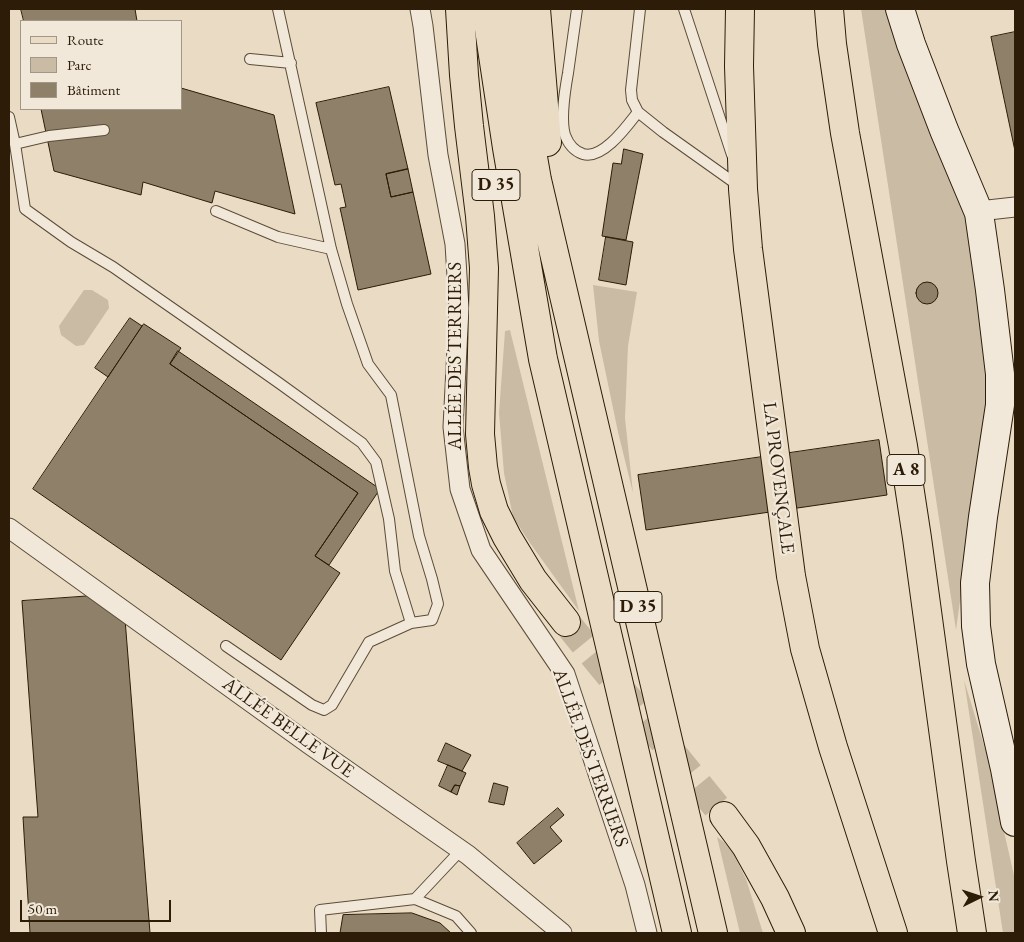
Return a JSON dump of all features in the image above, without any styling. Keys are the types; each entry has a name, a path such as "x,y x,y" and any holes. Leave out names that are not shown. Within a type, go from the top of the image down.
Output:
{"main road":[{"path":"460,9 464,83 480,216 484,268 480,434 483,467 494,510 507,537 533,580 566,622"},
{"name":"D 35","path":"464,9 476,86 503,216 521,293 543,359 677,933"},
{"path":"486,9 507,148 543,359"},
{"name":"D 35","path":"512,9 527,123 537,180 713,933"},
{"path":"536,9 552,199 561,280"},
{"name":"LA PROVENÇALE","path":"740,9 739,66 748,249 791,576 805,648 833,747 893,933"},
{"name":"A 8","path":"829,9 832,44 845,133 901,436 917,538 972,933"},
{"path":"724,816 746,846 775,898 790,933"}],"street":[{"name":"ALLÉE DES TERRIERS","path":"420,9 438,154 455,244 459,308 453,427 460,489 481,550 565,674 635,885 647,933"},
{"path":"900,9 911,44 944,130 979,213 990,290 1000,374 1000,405 975,583 976,626 981,664 1015,822"},
{"path":"979,213 1015,207"},
{"name":"ALLÉE BELLE VUE","path":"9,528 309,744 461,850 562,933"}],"lane":[{"path":"226,646 312,705 324,710 332,705 370,642 410,623 432,620 438,604 419,536 391,395 368,364 347,304 331,249 278,9"},
{"path":"577,9 565,93 564,132 567,140 572,147 584,154 598,152 621,133 638,112"},
{"path":"640,9 631,90 632,100 638,112 744,189"},
{"path":"684,9 744,189"},
{"path":"250,59 291,63"},
{"path":"9,117 25,209 71,242 113,267 280,383 362,443 376,462 389,519 396,571 410,623"},
{"path":"15,144 49,136 104,130"},
{"path":"216,211 278,236 331,249"},
{"path":"415,899 461,850"},
{"path":"321,933 320,910 415,899 456,916 471,933"}],"green space":[{"path":"861,9 889,9 961,199 979,270 987,346 986,401 956,630"},
{"path":"593,285 637,292 628,346 625,418 633,493 599,341"},
{"path":"84,290 92,290 108,300 109,308 84,345 76,346 61,335 59,326"},
{"path":"510,330 579,611 513,517 504,473 499,413 505,331"},
{"path":"964,680 986,752 1015,880 1015,933 1003,933"},
{"path":"717,837 732,851 746,879 763,933 740,933"}],"building":[{"path":"21,9 135,9 137,20 24,20"},
{"path":"1015,32 1015,151 991,37"},
{"path":"389,87 408,169 386,174 391,197 413,192 431,274 358,290 340,208 346,207 341,184 335,185 316,103"},
{"path":"182,88 274,115 295,214 215,191 212,203 143,182 141,195 54,171 41,110 182,110"},
{"path":"624,149 643,154 626,240 602,236 613,163 621,164"},
{"path":"408,169 413,192 391,197 386,174"},
{"path":"606,237 633,242 626,285 599,280"},
{"path":"927,282 935,285 938,293 935,301 927,304 919,301 916,293 919,285"},
{"path":"130,318 142,326 108,377 95,368"},
{"path":"144,324 181,348 170,364 358,493 315,556 340,573 281,660 33,489"},
{"path":"178,351 380,489 329,565 315,556 358,493 170,364"},
{"path":"879,440 887,495 646,530 638,475"},
{"path":"90,596 125,619 150,933 30,933 23,817 38,817 22,601"},
{"path":"446,743 471,755 462,771 438,761"},
{"path":"448,765 466,773 460,786 455,785 451,792 439,786"},
{"path":"494,783 508,787 504,805 489,802"},
{"path":"455,785 460,786 457,795 451,792"},
{"path":"558,808 564,815 550,827 562,841 534,864 517,843"},
{"path":"412,913 440,923 451,933 340,933 343,915"}],"tunnel":[{"path":"566,622 724,816"}]}
